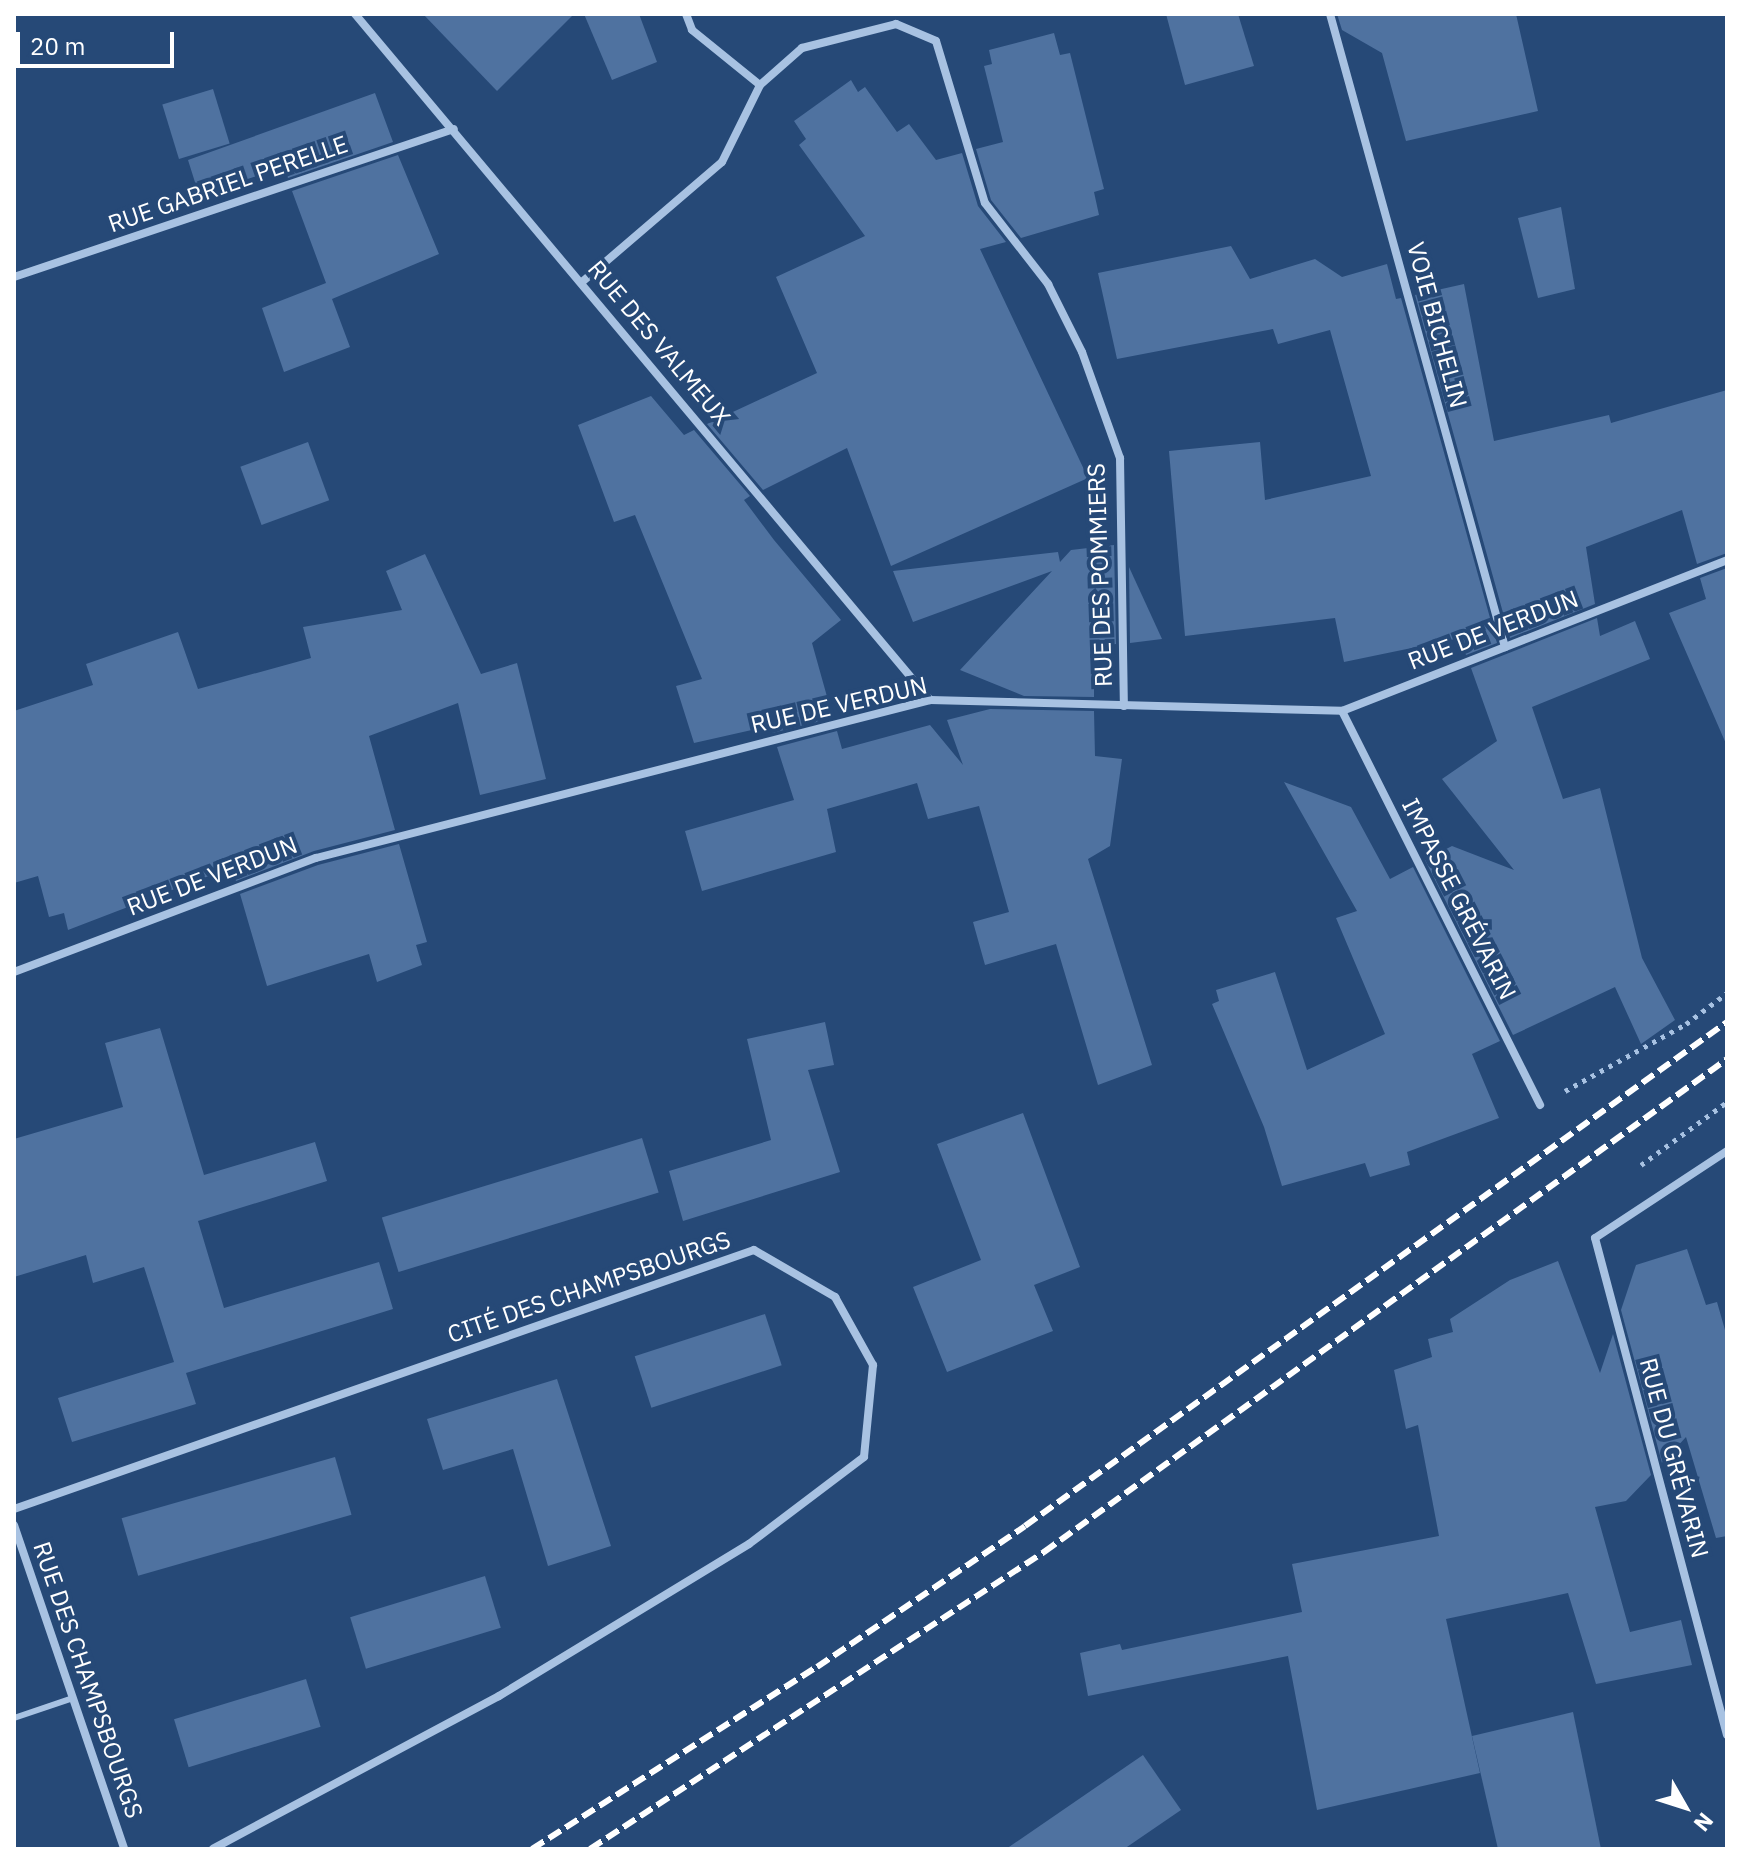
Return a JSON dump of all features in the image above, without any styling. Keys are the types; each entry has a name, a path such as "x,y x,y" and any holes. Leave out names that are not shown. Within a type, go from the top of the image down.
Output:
{"street":[{"name":"RUE DES VALMEUX","path":"355,14 930,700"},
{"path":"686,14 692,30 760,85"},
{"name":"VOIE BICHELIN","path":"1330,14 1505,647"},
{"name":"RUE DES POMMIERS","path":"582,282 722,162 760,85 802,48 896,24 936,41 985,203 1048,284 1082,352 1120,458 1124,706"},
{"name":"RUE GABRIEL PERELLE","path":"14,277 454,129"},
{"name":"RUE DE VERDUN","path":"14,972 316,858 930,700 1342,711 1727,560"},
{"name":"IMPASSE GRÉVARIN","path":"1342,711 1540,1105"},
{"name":"RUE DU GRÉVARIN","path":"1727,1151 1595,1238 1727,1735"},
{"name":"CITÉ DES CHAMPSBOURGS","path":"14,1509 754,1250 835,1297 873,1365 864,1457 749,1544 499,1696 213,1849"},
{"name":"RUE DES CHAMPSBOURGS","path":"14,1525 124,1849"}],"lane":[{"path":"14,1718 73,1698"}],"path":[{"path":"1540,1105 1686,1024 1727,993"}],"building":[{"path":"423,14 574,14 497,91"},
{"path":"584,14 639,14 657,62 612,80"},
{"path":"1166,14 1238,14 1254,66 1185,85"},
{"path":"1337,14 1516,14 1538,111 1406,141 1382,53 1342,30"},
{"path":"1054,33 1060,55 1070,53 1104,189 1094,192 1099,215 1021,238 991,200 976,149 1003,142 984,66 992,64 989,50"},
{"path":"851,80 858,92 865,87 897,132 909,124 936,160 962,153 978,206 1006,242 980,249 1088,478 891,566 847,448 763,490 707,424 817,373 776,277 865,236 799,145 806,139 794,121"},
{"path":"213,89 230,144 179,159 162,104"},
{"path":"375,93 393,142 288,178 284,167 199,195 188,160"},
{"path":"398,155 439,254 332,299 350,347 284,372 262,308 326,283 292,191"},
{"path":"1561,207 1575,289 1538,298 1518,218"},
{"path":"1231,246 1250,279 1315,259 1342,277 1387,264 1396,299 1401,298 1497,643 1466,655 1460,638 1344,662 1335,618 1185,636 1169,451 1260,442 1265,500 1371,476 1330,330 1278,344 1273,329 1117,359 1098,273"},
{"path":"1464,284 1494,441 1609,415 1611,423 1727,390 1727,553 1697,564 1682,510 1586,547 1595,604 1510,638 1415,295"},
{"path":"651,396 684,435 694,430 750,496 744,500 841,620 812,643 833,718 772,733 770,726 694,743 676,686 702,679 635,515 614,522 578,425"},
{"path":"308,442 329,500 262,525 240,467"},
{"path":"1114,545 1116,644 1094,647 1094,697 1024,696 960,670 1052,571 913,622 893,571 1058,552 1060,562 1071,550"},
{"path":"425,554 481,674 517,663 546,779 480,795 458,703 369,736 395,830 314,851 236,881 232,870 206,877 68,930 64,913 49,917 38,876 14,883 14,711 93,685 86,664 178,632 198,689 311,658 303,627 402,610 386,571"},
{"path":"1129,567 1162,639 1130,643"},
{"path":"1727,568 1727,746 1669,613 1706,599 1700,578"},
{"path":"1597,618 1600,636 1635,621 1650,659 1532,707 1563,799 1600,788 1642,958 1675,1020 1641,1044 1615,987 1513,1035 1425,860 1452,846 1514,870 1442,779 1497,741 1471,668"},
{"path":"990,709 1094,711 1095,756 1122,759 1110,846 1088,859 1152,1065 1098,1085 1056,944 985,965 973,922 1009,912 979,806 928,819 917,783 827,809 836,852 702,891 685,831 794,800 777,747 837,731 842,749 930,725 963,765 947,720"},
{"path":"1284,782 1351,807 1390,879 1413,867 1500,1041 1472,1054 1499,1118 1407,1152 1410,1165 1370,1177 1365,1163 1282,1186 1264,1127 1212,1004 1219,1001 1216,990 1275,972 1307,1070 1385,1034 1336,918 1357,911"},
{"path":"399,844 427,942 416,945 422,965 377,982 369,954 267,986 240,894 318,865"},
{"path":"825,1022 834,1065 808,1070 840,1172 683,1221 669,1171 771,1140 747,1039"},
{"path":"160,1028 204,1175 315,1142 327,1181 198,1221 224,1308 379,1262 393,1309 186,1373 196,1404 72,1442 58,1398 174,1362 144,1267 93,1283 86,1255 14,1277 14,1139 123,1107 105,1043"},
{"path":"1023,1113 1080,1267 1034,1285 1053,1331 947,1372 913,1287 981,1260 937,1144"},
{"path":"642,1138 659,1193 399,1272 382,1218"},
{"path":"1687,1249 1706,1305 1717,1302 1727,1337 1727,1536 1716,1538 1686,1437 1662,1463 1621,1310 1636,1265"},
{"path":"1558,1261 1600,1373 1613,1334 1651,1475 1626,1501 1595,1507 1630,1632 1681,1620 1692,1665 1596,1684 1568,1593 1446,1619 1480,1773 1317,1810 1288,1656 1088,1696 1080,1653 1120,1644 1122,1650 1302,1612 1292,1564 1439,1536 1418,1425 1406,1429 1394,1370 1432,1357 1428,1339 1453,1332 1450,1319 1510,1280"},
{"path":"765,1314 782,1365 651,1408 635,1356"},
{"path":"557,1379 611,1546 548,1566 513,1449 443,1470 427,1419"},
{"path":"335,1457 352,1515 138,1576 122,1518"},
{"path":"485,1576 501,1628 366,1669 350,1617"},
{"path":"306,1679 321,1727 189,1767 174,1719"},
{"path":"1573,1712 1601,1849 1498,1849 1472,1736"},
{"path":"1143,1755 1181,1810 1124,1849 1006,1849"}],"railway":[{"path":"532,1849 817,1667 1025,1526 1727,1022"},
{"path":"590,1849 1044,1552 1727,1059"}]}
